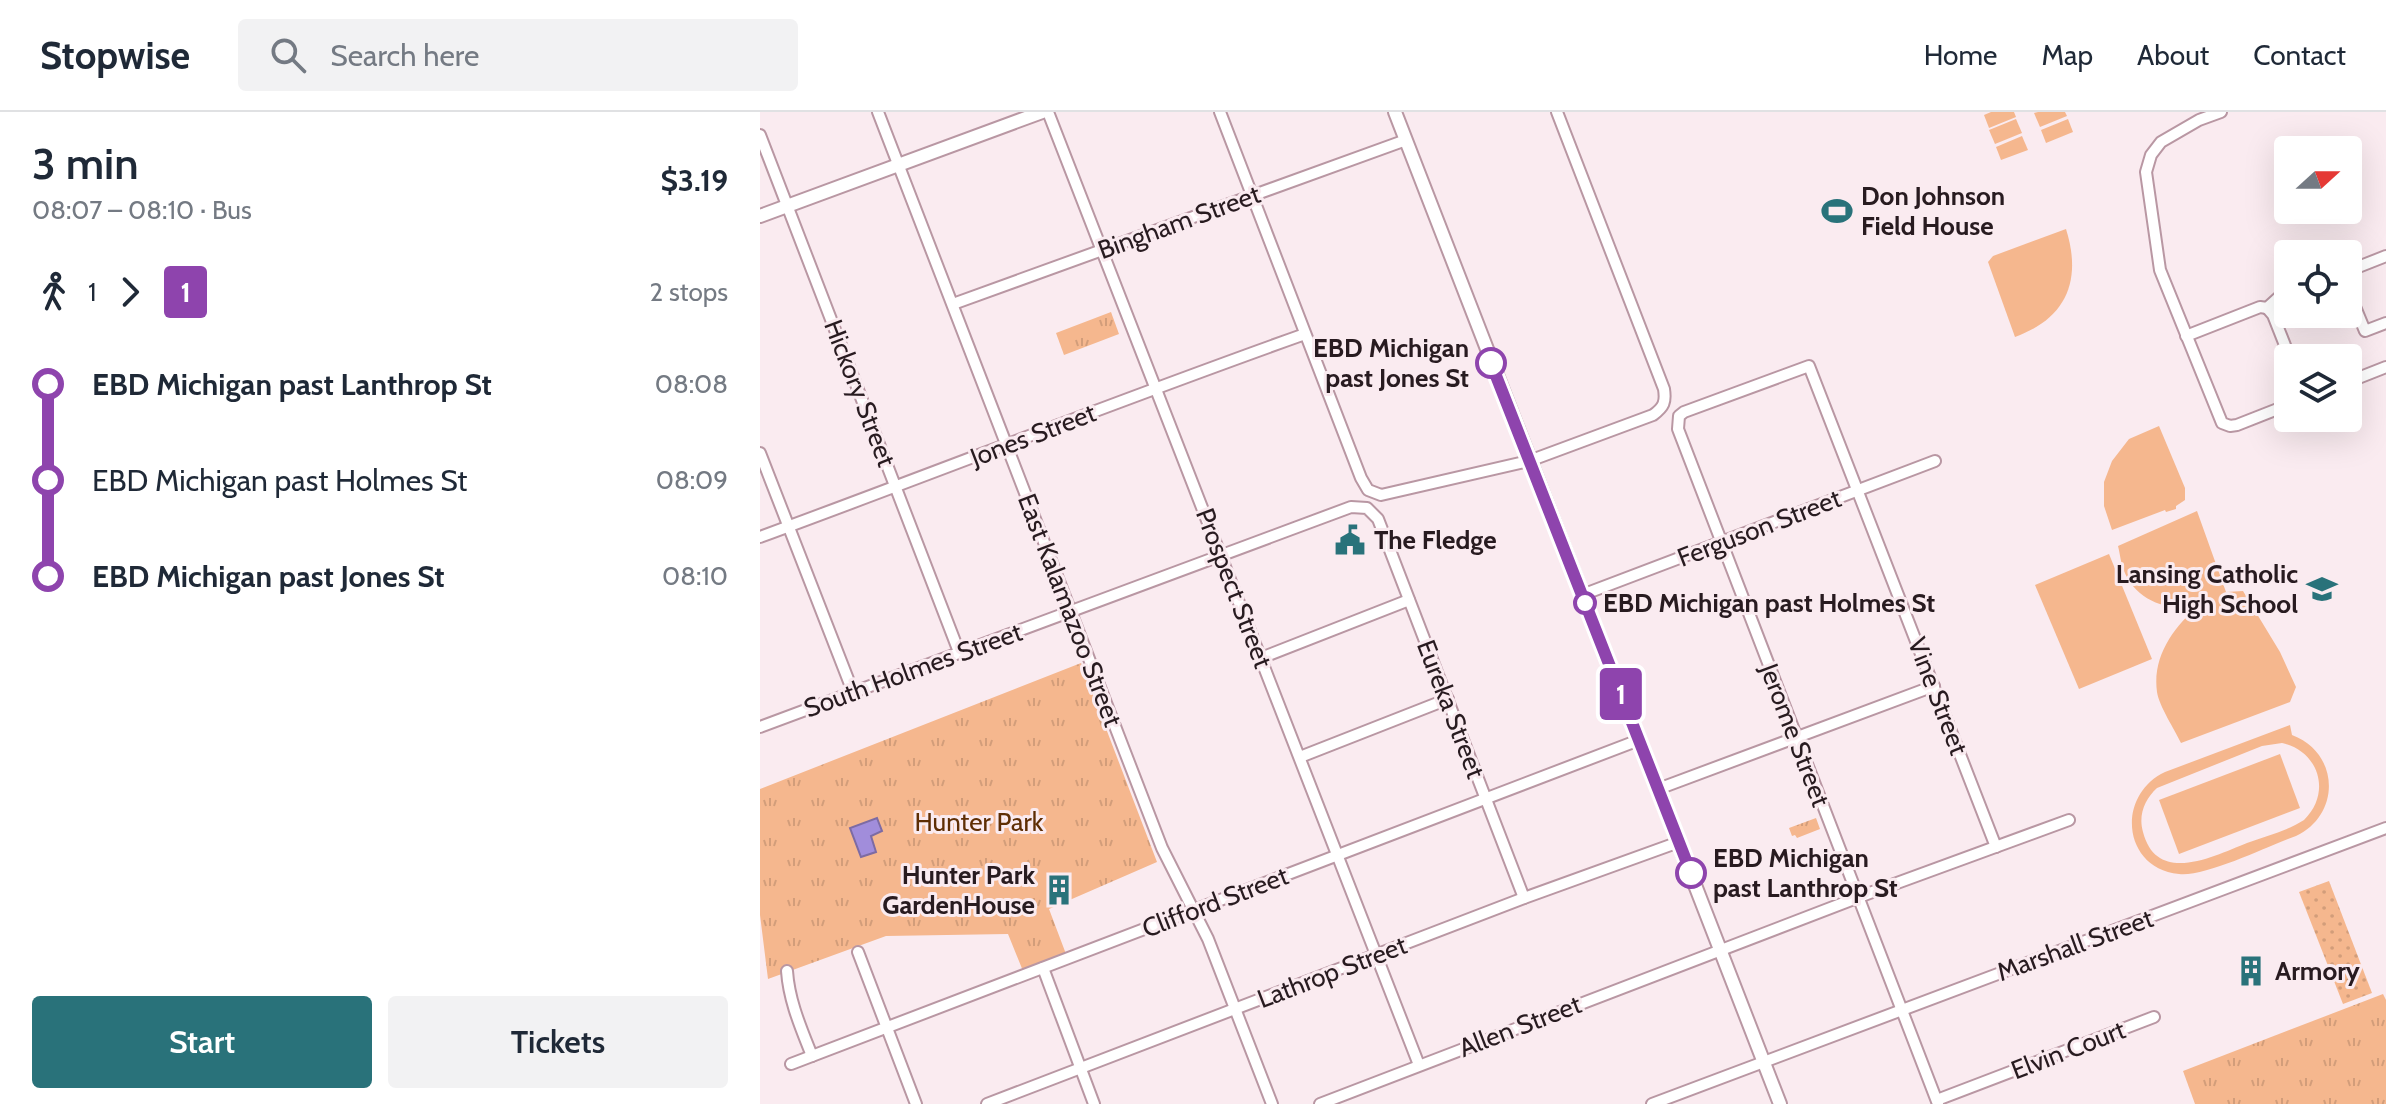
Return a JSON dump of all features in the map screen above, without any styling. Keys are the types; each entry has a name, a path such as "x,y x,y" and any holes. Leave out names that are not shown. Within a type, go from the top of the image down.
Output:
{"main road":[{"path":"760,216 1045,112"},
{"path":"1395,112 1780,1104"}],"street":[{"name":"East Kalamazoo Street","path":"878,112 1162,848 1194,910 1272,1104"},
{"name":"Prospect Street","path":"1045,112 1222,555 1419,1065"},
{"path":"1220,112 1361,478 1374,493 1395,493 1529,461 1653,415 1662,408 1666,399 1664,388 1557,112"},
{"path":"2221,112 2173,133 2151,155 2146,172 2160,270 2218,417 2225,425 2237,425 2274,410"},
{"name":"Hickory Street","path":"760,135 959,652"},
{"name":"Bingham Street","path":"953,304 1406,140"},
{"path":"2362,265 2386,256"},
{"path":"2267,308 2274,302"},
{"path":"2186,336 2260,307 2267,308 2273,315 2284,344"},
{"path":"2362,324 2365,331 2386,323"},
{"name":"Jones Street","path":"760,537 1305,334"},
{"name":"Vine Street","path":"1684,412 1809,366 1996,847"},
{"path":"2362,376 2386,367"},
{"name":"Jerome Street","path":"1684,412 1679,416 1678,429 1938,1102"},
{"path":"760,453 853,692"},
{"name":"Ferguson Street","path":"1582,595 1935,461"},
{"name":"South Holmes Street","path":"760,727 1351,507 1367,508 1378,519"},
{"name":"Eureka Street","path":"1378,519 1524,898"},
{"path":"1261,658 1409,600"},
{"path":"1658,789 1934,686"},
{"path":"1300,757 1448,699"},
{"name":"Clifford Street","path":"791,1064 1639,740"},
{"name":"Allen Street","path":"1320,1104 1858,897 2069,820"},
{"name":"Marshall Street","path":"1652,1104 2386,828"},
{"name":"Lathrop Street","path":"987,1104 1524,898 1679,842"},
{"path":"858,952 916,1104"},
{"path":"1043,968 1094,1104"},
{"path":"787,971 788,989 812,1056"},
{"name":"Elvin Court","path":"1938,1102 2154,1017"}],"green space":[{"path":"2014,112 2016,117 1989,128 1984,115"},
{"path":"2065,112 2067,116 2040,127 2034,113"},
{"path":"2016,119 2022,133 1995,144 1989,130"},
{"path":"2068,119 2073,132 2046,143 2041,130"},
{"path":"2022,136 2028,150 2001,160 1996,147"},
{"path":"2066,229 2072,265 2066,295 2047,319 2015,337 1988,262 1993,256"},
{"path":"1111,312 1119,334 1064,355 1056,333"},
{"path":"2159,426 2185,488 2185,500 2176,509 2165,510 2112,530 2104,506 2104,482 2112,461 2129,439"},
{"path":"2197,511 2226,592 2243,591 2280,652 2296,687 2290,702 2181,743 2158,698 2156,679 2167,643 2199,605 2166,606 2145,597 2129,581 2118,546"},
{"path":"2109,554 2152,659 2079,689 2035,585"},
{"name":"Hunter Park","path":"1081,663 1157,862 1049,909 1066,954 1023,971 1008,934 886,936 768,979 760,915 760,789"},
{"path":"2290,725 2292,735 2319,755 2329,784 2321,814 2311,826 2296,836 2221,866 2179,874 2160,869 2146,859 2132,829 2138,797 2149,783 2165,772","holes":["2282,743 2295,747 2313,764 2319,786 2318,798 2304,820 2284,830 2188,863 2173,863 2150,849 2143,832 2142,814 2146,802 2157,788 2262,746"]},
{"path":"2280,754 2300,808 2179,854 2159,800"},
{"path":"1816,818 1820,829 1797,838 1792,836 1789,828"},
{"path":"2329,881 2372,993 2343,1004 2299,892"},
{"path":"2383,994 2386,1000 2386,1104 2195,1104 2183,1071"}],"shaded area":[{"path":"877,818 882,831 871,836 876,852 861,857 850,828"}],"bus line":[{"name":"1","path":"1491,363 1691,873"}],"place":[{"name":"Don Johnson Field House","path":"1837,211"},
{"name":"EBD Michigan past Jones St","path":"1491,363"},
{"name":"The Fledge","path":"1350,540"},
{"name":"Lansing Catholic High School","path":"2322,589"},
{"name":"EBD Michigan past Holmes St","path":"1585,603"},
{"name":"EBD Michigan past Lanthrop St","path":"1691,873"},
{"name":"Hunter Park GardenHouse","path":"1059,890"},
{"name":"Armory","path":"2251,971"}]}
